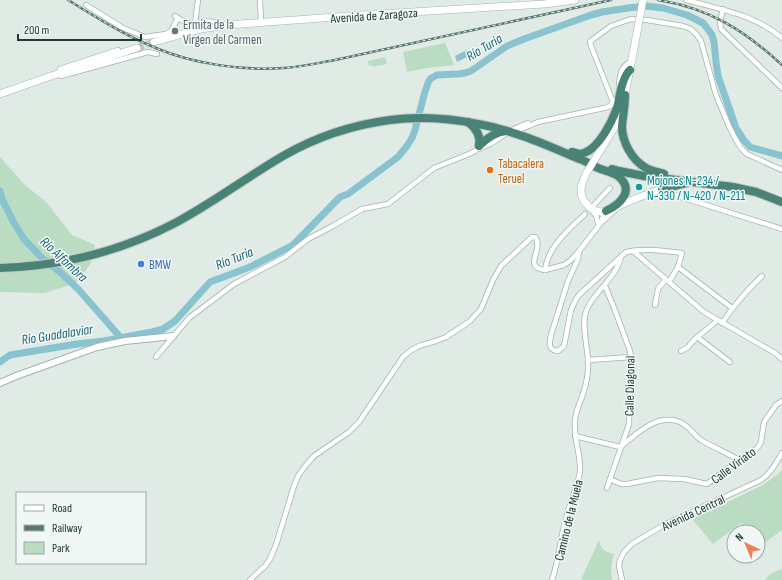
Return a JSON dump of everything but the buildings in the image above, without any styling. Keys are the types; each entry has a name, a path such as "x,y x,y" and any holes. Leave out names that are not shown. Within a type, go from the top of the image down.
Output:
{"highway":[{"path":"528,138 553,144 580,154 586,153 596,146 611,121 617,107 625,76 630,70"},
{"path":"625,95 622,131 628,150 636,161 646,168 654,172 674,176 680,180"},
{"path":"0,268 60,262 101,253 126,245 151,235 203,208 247,178 312,141 367,124 410,118 431,117 492,126 528,138 618,176 624,184 625,190 622,199 616,206 604,211"},
{"path":"468,122 478,134 480,142 477,149"},
{"path":"477,149 497,133 502,131 510,132"},
{"path":"580,159 619,171 644,176 733,187 756,192 782,202"},
{"path":"662,189 691,181"}],"main road":[{"name":"Avenida de Zaragoza","path":"154,42 201,29 220,26 523,2 544,4 575,0"},
{"path":"643,0 622,109 617,122 587,172 582,183 581,192 583,199 589,208 595,211 604,211 662,189"},
{"path":"0,94 137,48"}],"street":[{"path":"195,23 198,0"},
{"path":"260,0 261,23"},
{"path":"686,0 723,9 742,16 762,25 782,38"},
{"name":"Avenida de Zaragoza","path":"86,5 123,28 145,37 166,34 170,31 177,17 189,24 214,21 220,26"},
{"path":"723,9 720,22 721,29 782,88"},
{"path":"613,102 590,42 599,36 603,30 631,19 647,20 688,27 695,32 700,41 716,95 734,138 747,154 782,170"},
{"path":"118,50 60,69 61,76 148,52 157,54"},
{"path":"510,132 538,122 610,106 616,97 622,69 632,60"},
{"path":"156,357 189,318 234,284 284,257 308,239 362,209 388,204 434,168 477,149"},
{"path":"545,270 546,263 553,249 561,238 610,188"},
{"path":"662,189 665,192 782,229"},
{"path":"598,225 623,204"},
{"path":"589,208 596,216 598,225"},
{"path":"250,580 270,559 276,545 298,476 314,456 350,432 359,422 403,357 415,348 446,337 476,316 481,309 493,280 501,266 532,237 535,237 538,242 534,263 535,266 545,270 561,266 567,263 579,251 603,217 604,211"},
{"path":"579,251 578,259 568,281 550,341 551,349 558,351 564,346 572,310 579,295 626,252 650,250 682,254 678,267 668,281 658,289 655,305"},
{"path":"632,251 704,312 782,359"},
{"name":"Camino de la Muela","path":"552,580 566,518 579,478 575,418 585,389 588,360 585,317 589,306 620,264 621,256"},
{"path":"678,267 732,308"},
{"path":"681,351 688,347 697,337 720,321 745,292 762,276"},
{"name":"Calle Diagonal","path":"605,286 631,357 629,424 607,488"},
{"path":"0,383 97,347 125,341 173,336"},
{"path":"697,337 730,362"},
{"path":"588,360 631,357"},
{"name":"Calle Viriato","path":"610,479 621,484 665,478 684,479 707,484 739,460 752,453 758,447 761,442 764,422 776,406 782,401"},
{"path":"575,436 620,447 651,423 661,420 670,420 680,422 701,439 739,460"},
{"name":"Avenida Central","path":"622,580 619,566 620,560 624,552 632,544 664,526 761,480 772,470 782,453"}],"green space":[{"path":"445,43 454,65 407,72 403,52"},
{"path":"385,57 387,64 373,67 372,65 369,66 368,61"},
{"path":"0,157 24,184 47,203 72,235 95,245 91,263 78,281 44,293 0,292"},
{"path":"782,470 782,530 766,542 766,524 741,523 726,524 726,534 713,544 692,519 763,485"},
{"path":"599,540 600,546 604,550 614,554 612,560 612,580 581,580"},
{"path":"782,569 782,580 765,580 770,574"}],"water":[{"path":"467,50 469,56 457,62 455,56"}],"waterway":[{"name":"Río Turia","path":"0,362 10,355 104,341 163,329 175,321 210,282 250,267 293,245 340,197 348,194 398,157 412,138 430,79 437,75 458,74 471,71 507,46 602,12 646,6 663,8 687,15 703,23 712,35 718,76 736,128 750,147 782,156"},
{"name":"Río Alfambra","path":"0,191 2,199 24,239 43,259 60,272 79,290 121,338"}],"tunnel":[{"path":"137,48 154,42"}],"railway":[{"path":"68,0 122,32 170,54 219,65 269,69 297,67 335,60 611,0"},
{"path":"658,0 694,9 725,22 754,41 782,65"}],"place":[{"name":"Ermita de la Virgen del Carmen","path":"175,31"},
{"name":"Tabacalera Teruel","path":"490,170"},
{"name":"Mojones N-234 / N-330 / N-420 / N-211","path":"639,187"},
{"name":"BMW","path":"141,264"}],"water label":[{"name":"Río Guadalaviar","path":"57,334"}]}
